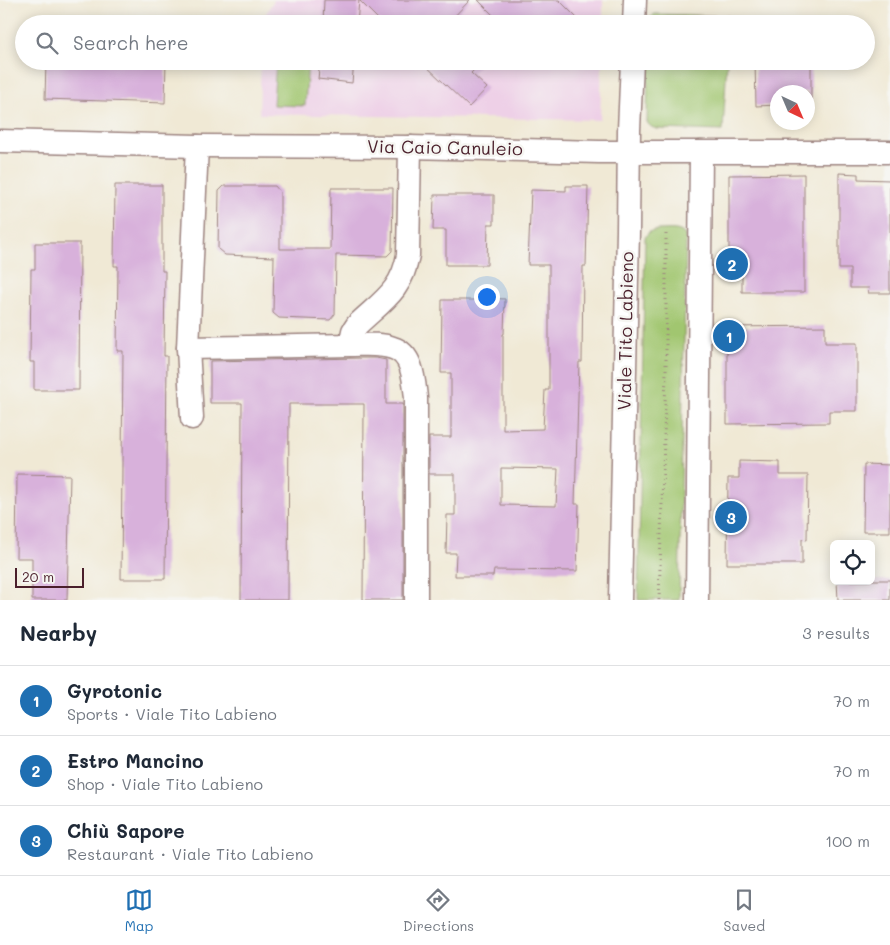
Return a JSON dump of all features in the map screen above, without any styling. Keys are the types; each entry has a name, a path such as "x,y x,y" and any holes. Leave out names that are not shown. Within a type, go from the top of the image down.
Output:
{"street":[{"name":"Viale Tito Labieno","path":"620,600 632,70"},
{"name":"Via Caio Canuleio","path":"0,141 196,146 410,147 629,152 890,152"},
{"path":"192,418 188,348 196,146"},
{"path":"350,345 353,331 357,325 394,290 405,271 408,255 410,147"},
{"path":"697,600 701,152"},
{"path":"188,348 350,345 384,346 401,352 410,364 416,398 416,600"}],"path":[{"path":"659,600 666,373 666,233"}],"shaded area":[{"path":"274,0 603,0 603,15 265,15"},
{"path":"261,70 602,70 600,120 259,114"}],"green space":[{"path":"654,14 692,15 653,15"},
{"path":"275,70 307,70 305,106 273,105"},
{"path":"648,70 726,70 723,131 658,129 653,128 647,122"},
{"path":"678,230 686,237 679,600 638,600 645,237 649,232"}],"building":[{"path":"324,0 359,0 358,15 323,15"},
{"path":"359,0 470,0 456,15 374,15"},
{"path":"478,0 559,0 574,15 493,15"},
{"path":"46,70 166,70 165,103 45,99"},
{"path":"319,70 353,70 352,83 318,79"},
{"path":"430,70 474,70 471,73 487,88 469,107"},
{"path":"755,70 811,70 811,85 770,85 770,105 756,106"},
{"path":"839,173 858,174 858,179 890,180 890,293 868,293 869,288 850,288 850,269 839,269"},
{"path":"804,174 804,292 742,292 742,272 729,272 729,175"},
{"path":"115,185 162,185 162,271 165,271 164,356 167,356 165,579 121,579 123,351 117,351 118,266 114,266"},
{"path":"224,186 275,186 280,192 280,249 330,249 331,188 393,188 392,251 387,256 336,255 335,314 330,320 279,318 273,313 274,257 225,255 218,249 219,191"},
{"path":"566,186 588,186 586,266 583,266 582,362 579,362 575,504 579,504 577,571 494,570 493,576 455,576 456,553 446,553 447,515 455,515 455,474 429,474 429,437 451,437 451,373 441,373 442,300 505,299 503,430 543,429 545,390 549,390 549,265 528,265 531,190 566,191","holes":["501,468 558,469 556,506 501,505"]},
{"path":"434,195 494,195 494,224 488,224 487,265 446,265 446,230 433,230"},
{"path":"35,243 80,243 79,390 34,390 34,362 30,362 31,269 35,269"},
{"path":"825,326 825,343 857,343 857,411 829,411 829,423 727,424 727,327"},
{"path":"376,358 386,360 386,404 403,404 403,600 363,600 364,404 289,404 288,600 241,600 242,403 210,403 210,361"},
{"path":"739,461 780,462 780,475 808,475 807,540 802,539 802,564 727,564 728,478 739,478"},
{"path":"864,464 890,465 890,532 863,532"},
{"path":"17,474 70,475 67,600 32,600 32,558 16,558"},
{"path":"875,580 890,580 890,600 838,600 837,585 875,585"}],"place":[{"name":"Estro Mancino","path":"732,264"},
{"name":"Gyrotonic","path":"729,336"},
{"name":"Chiù Sapore","path":"731,517"}]}
